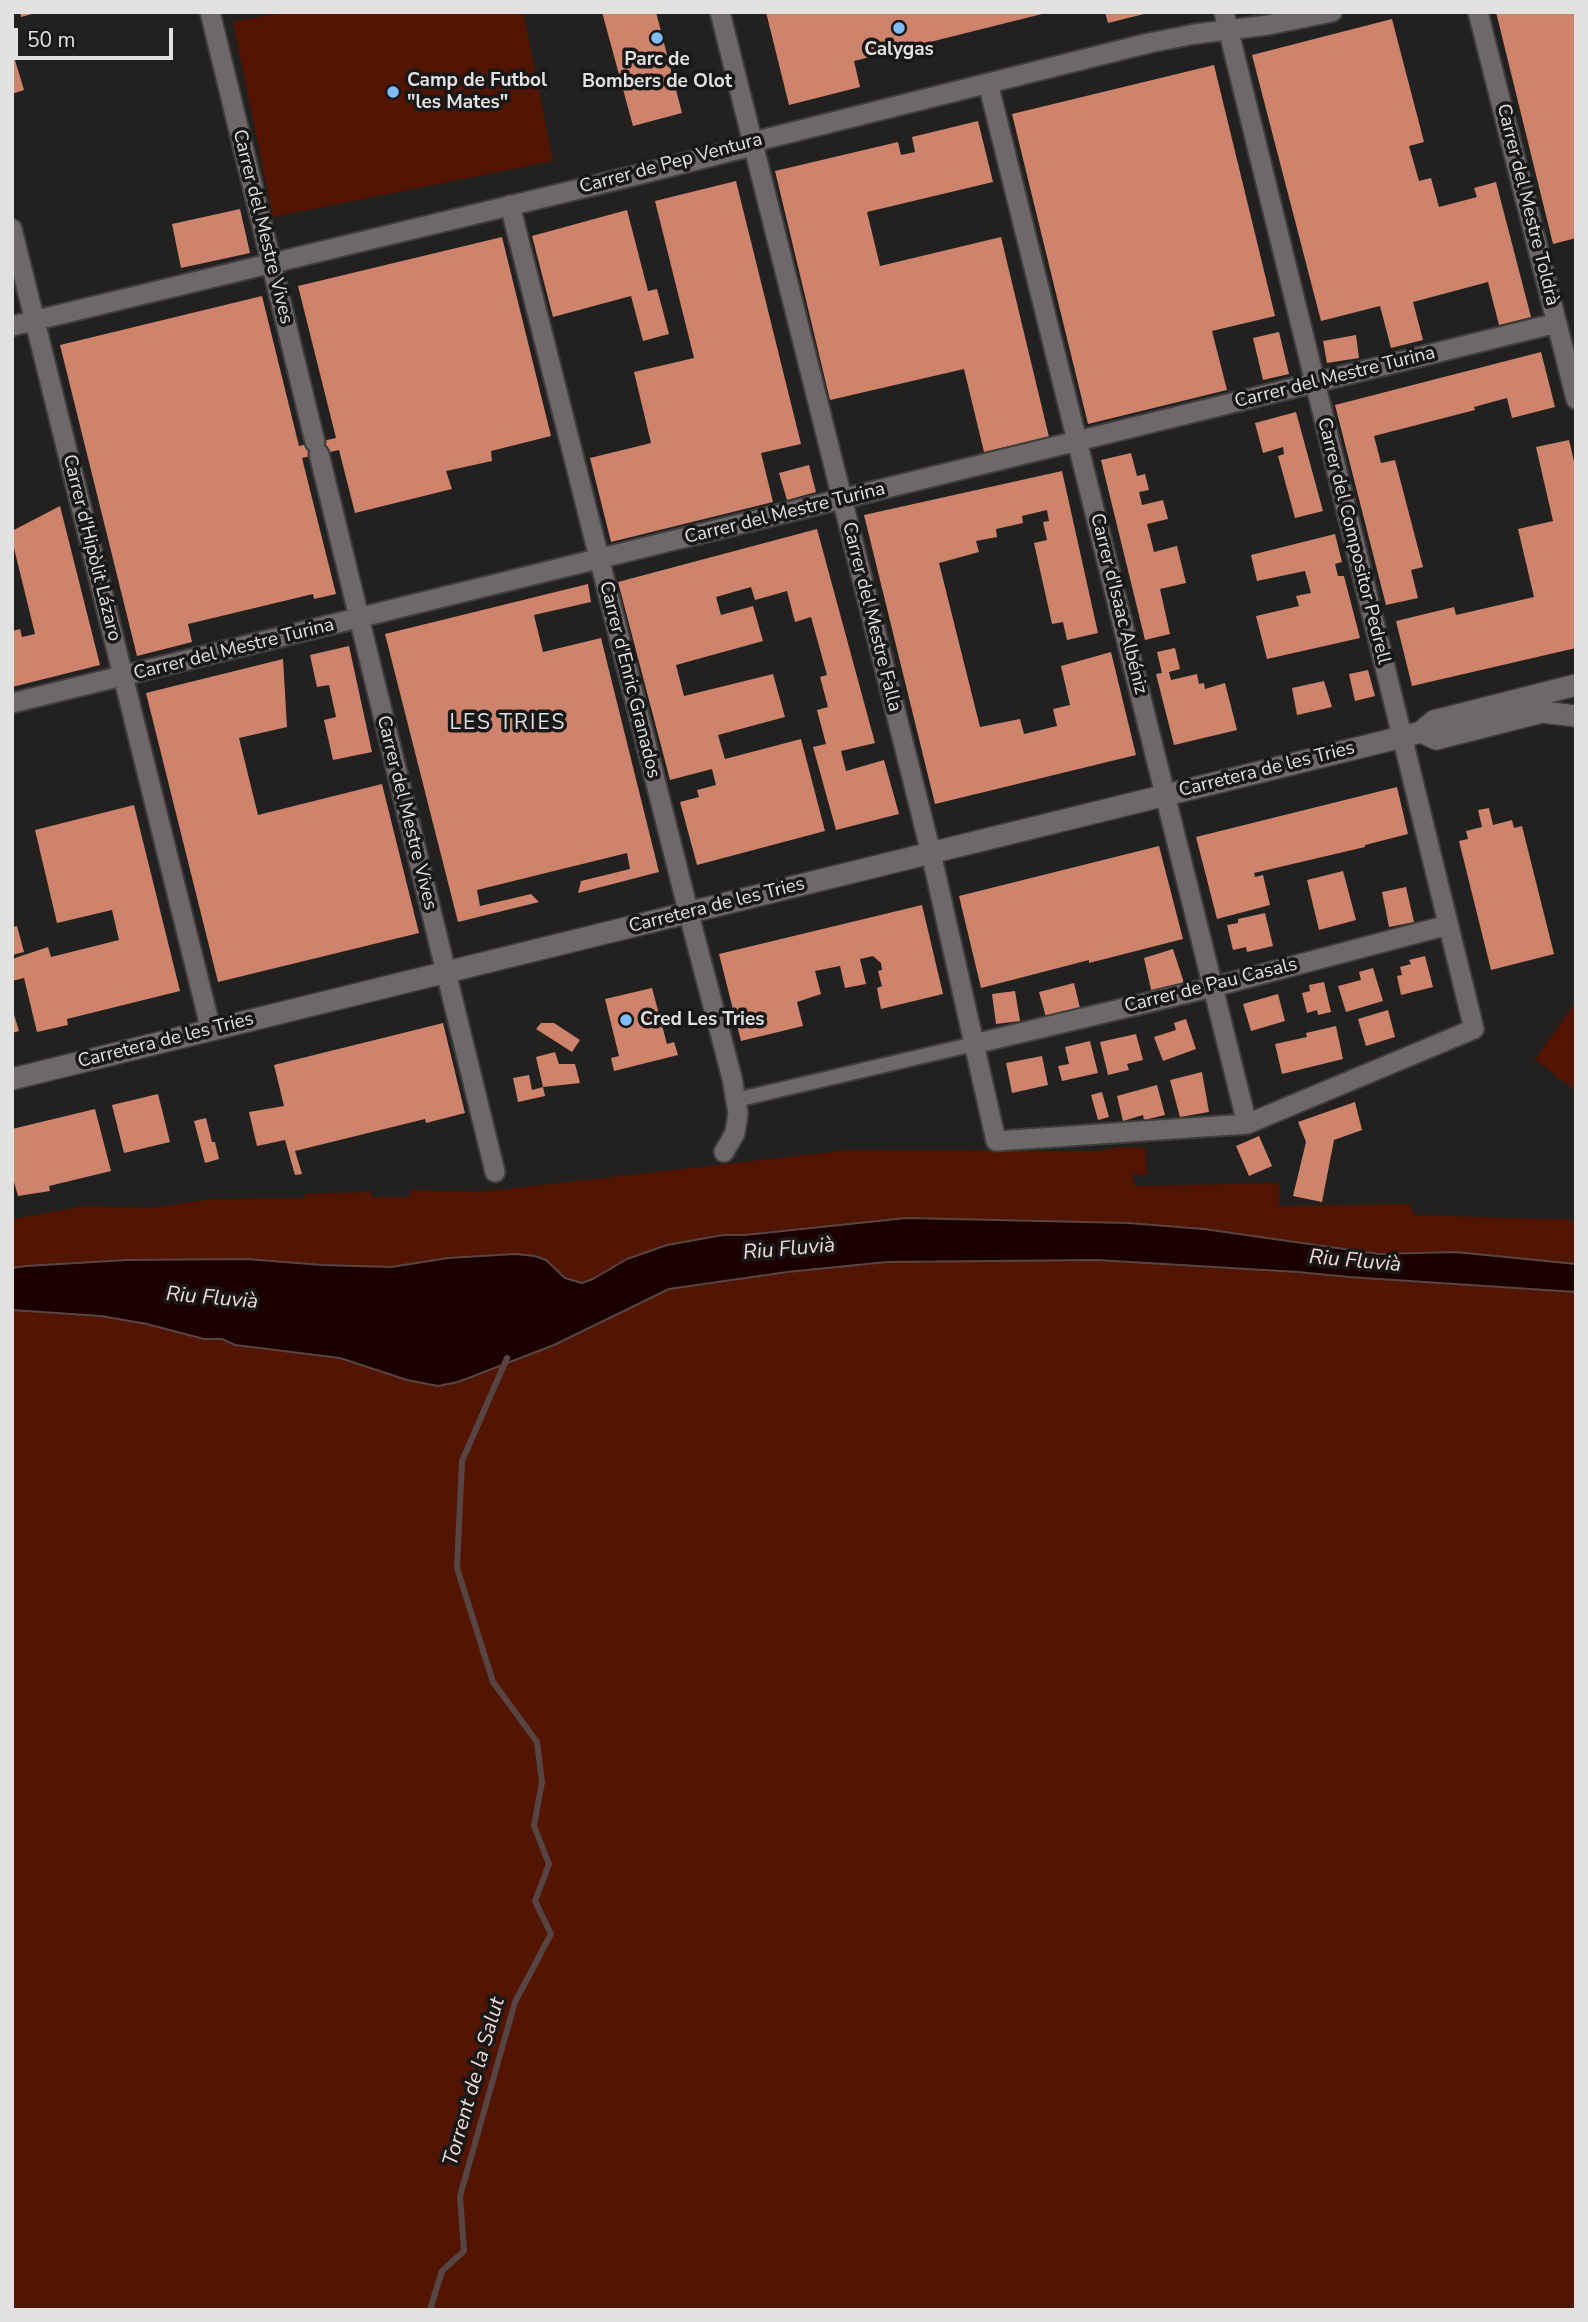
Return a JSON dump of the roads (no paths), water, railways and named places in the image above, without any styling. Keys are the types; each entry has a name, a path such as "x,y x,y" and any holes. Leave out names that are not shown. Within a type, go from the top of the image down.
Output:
{"street":[{"name":"Carrer del Mestre Vives","path":"209,12 495,1172"},
{"name":"Carrer del Mestre Falla","path":"720,12 931,853 996,1141 1247,1124"},
{"name":"Carrer de Pep Ventura","path":"12,326 748,147 752,142 1149,43 1195,34 1226,21 1332,12"},
{"name":"Carrer del Mestre Toldrà","path":"1478,12 1576,399"},
{"name":"Carrer del Compositor Pedrell","path":"1226,21 1314,383 1411,734 1448,925 1474,1029 1247,1124"},
{"name":"Carrer d'Isaac Albéniz","path":"988,83 1247,1124"},
{"name":"Carrer d'Enric Granados","path":"510,205 732,1078 738,1113 735,1133 723,1152"},
{"name":"Carrer d'Hipòlit Lázaro","path":"12,229 211,1030"},
{"name":"Carrer del Mestre Turina","path":"12,703 1557,323"},
{"name":"Carretera de les Tries","path":"12,1079 1411,734 1434,721 1576,685"},
{"name":"Carretera de les Tries","path":"1411,734 1436,739 1542,712 1576,716"},
{"name":"Carrer de Pau Casals","path":"974,1044 1213,987 1448,925"},
{"path":"736,1100 974,1044"}],"water":[{"name":"Riu Fluvià","path":"906,1218 1128,1223 1204,1229 1379,1254 1455,1252 1576,1264 1576,1292 1097,1260 887,1262 787,1272 669,1289 554,1345 458,1382 438,1386 407,1380 340,1358 235,1345 222,1339 204,1339 147,1324 101,1316 12,1310 12,1268 26,1266 127,1260 246,1259 391,1267 448,1258 515,1254 546,1260 565,1278 582,1283 627,1259 667,1245 723,1235"}],"waterway":[{"name":"Torrent de la Salut","path":"430,2310 442,2271 464,2251 460,2196 515,2002 551,1934 535,1901 549,1864 534,1826 542,1782 537,1742 493,1682 457,1568 462,1461 507,1358"}],"place":[{"name":"Calygas","path":"899,28"},
{"name":"Parc de Bombers de Olot","path":"657,38"},
{"name":"Camp de Futbol \"les Mates\"","path":"393,92"},
{"name":"Cred Les Tries","path":"626,1020"}],"district":[{"name":"LES TRIES","path":"508,724"}]}
